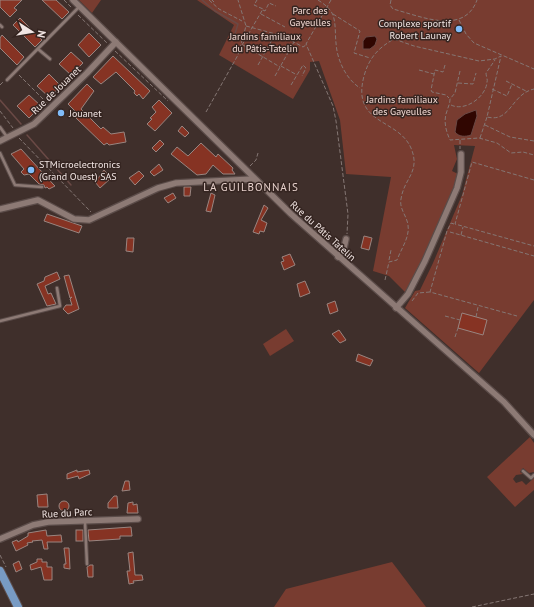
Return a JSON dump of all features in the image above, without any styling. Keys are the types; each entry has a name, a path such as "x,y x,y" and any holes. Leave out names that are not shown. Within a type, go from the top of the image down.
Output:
{"main road":[{"path":"0,571 18,607"}],"street":[{"name":"Rue du Pâtis Tatelin","path":"73,0 78,9 116,42 244,170 338,257 504,402 534,435"},
{"name":"Rue de Jouanet","path":"0,141 34,124 116,42"},
{"path":"396,308 408,294 426,261 457,188 461,172 460,154"},
{"path":"0,209 38,200 74,219 89,220 158,188 176,183 254,179"},
{"path":"338,257 344,248 346,239"},
{"name":"Rue du Parc","path":"0,539 33,525 138,519"}],"lane":[{"path":"7,80 78,9"},
{"path":"38,49 50,60"},
{"path":"0,127 7,137"},
{"path":"0,153 15,185 42,187"},
{"path":"0,321 60,306 56,288"},
{"path":"523,471 531,478 534,475"},
{"path":"84,521 87,564"}],"path":[{"path":"64,0 78,9 111,47 168,102"},
{"path":"209,0 229,15 243,21"},
{"path":"206,112 235,62 242,44 246,26 243,21 238,0"},
{"path":"257,0 254,4 263,9"},
{"path":"318,0 328,6 333,14 360,31 354,53 371,58"},
{"path":"246,26 283,36 303,47 331,0"},
{"path":"391,0 390,5 393,9 448,22 459,20 472,11 477,0"},
{"path":"242,44 263,9 265,10 270,3 276,6"},
{"path":"261,13 285,28"},
{"path":"333,14 337,52 347,74 361,89"},
{"path":"459,20 466,34 474,43 534,69"},
{"path":"390,260 397,260 408,233 408,224 400,201 404,187 413,172 414,158 411,148 404,137 378,120 369,110 362,98 361,89 368,63 383,46 394,39 414,46 479,61 495,59 501,56"},
{"path":"258,65 272,40"},
{"path":"275,76 295,42"},
{"path":"242,44 297,75"},
{"path":"306,44 333,106 348,214 346,239"},
{"path":"479,138 485,125 492,89 501,56"},
{"path":"450,104 462,106 470,104 483,95 488,82 486,73 495,59"},
{"path":"291,85 303,65 306,68 302,76"},
{"path":"445,65 443,72 435,70 431,91 446,95 450,99"},
{"path":"419,70 434,74"},
{"path":"15,71 51,108"},
{"path":"460,71 455,93 450,99 450,104 446,113 445,130 450,140 479,138 497,143 512,153 523,152 534,155"},
{"path":"457,83 474,84 476,73"},
{"path":"506,81 526,91"},
{"path":"492,89 507,96 512,84"},
{"path":"487,117 492,118 504,114 521,94 534,89"},
{"path":"0,111 15,130 15,134 96,217"},
{"path":"485,125 510,137 534,141"},
{"path":"460,139 460,154"},
{"path":"244,170 254,162 258,153"},
{"path":"455,224 472,162 534,180"},
{"path":"430,292 451,223 534,246"},
{"path":"461,235 464,226"},
{"path":"450,232 534,256"},
{"path":"385,280 391,250"},
{"path":"412,301 418,293 430,292 517,316"},
{"path":"476,317 478,306"},
{"path":"445,316 460,320"},
{"path":"455,337 458,328"},
{"path":"472,607 534,594"}],"green space":[{"path":"79,0 101,0 92,13"},
{"path":"197,0 534,0 534,300 479,373 405,308 415,291 420,290 433,263 462,195 475,146 454,145 457,159 452,171 458,174 454,189 436,235 406,293 389,276 373,271 391,177 346,174 340,120 319,61 310,62 310,70 293,99 219,55 234,25"},
{"path":"286,329 294,341 270,356 263,344"},
{"path":"530,437 534,443 534,472 529,473 523,468 520,472 523,474 516,475 513,479 516,483 522,481 526,485 534,478 534,490 515,507 487,477"},
{"path":"392,562 426,607 274,607 286,589"}],"shaded area":[{"path":"375,36 377,39 375,45 370,49 363,49 363,41 366,37"},
{"path":"476,110 477,116 471,135 458,135 455,132 457,120 465,114"}],"building":[{"path":"0,0 22,0 14,8 17,10 10,17 0,7"},
{"path":"42,0 56,0 69,12 62,19"},
{"path":"20,18 42,40 35,47 13,25"},
{"path":"89,33 101,45 89,57 78,45"},
{"path":"2,35 24,57 17,65 0,48 0,38"},
{"path":"71,52 83,63 71,75 59,64"},
{"path":"113,56 150,91 143,99 139,94 137,96 134,93 135,91 116,72 101,84 93,77"},
{"path":"49,74 61,86 49,97 37,86"},
{"path":"87,84 94,91 81,109 101,129 103,127 111,134 124,132 126,142 109,145 107,143 104,145 76,118 79,115 68,104"},
{"path":"29,95 41,106 29,118 17,106"},
{"path":"159,100 172,113 155,131 147,124 156,112 152,107"},
{"path":"182,126 189,133 185,137 178,131"},
{"path":"160,140 164,144 156,152 152,148"},
{"path":"201,143 216,157 218,154 233,168 232,170 235,174 223,174 213,165 206,174 197,175 171,154 177,147 188,156"},
{"name":"STMicroelectronics (Grand Ouest) SAS","path":"21,149 55,186 49,189 47,187 45,188 44,185 39,184 29,174 24,175 21,172 24,169 11,154"},
{"path":"159,164 163,170 154,176 150,172"},
{"path":"104,170 111,178 100,188 95,182"},
{"path":"139,171 144,176 135,185 129,178"},
{"path":"184,187 191,187 190,196 184,196"},
{"path":"173,193 176,198 168,203 164,198"},
{"path":"211,193 215,195 211,212 206,211"},
{"path":"264,205 268,208 261,220 267,223 264,232 260,231 259,234 253,232"},
{"path":"47,214 82,226 79,233 44,221"},
{"path":"364,236 372,238 369,250 361,248"},
{"path":"127,238 134,238 133,252 126,251"},
{"path":"290,254 295,265 284,270 281,262 284,261 282,257"},
{"path":"57,272 60,279 45,286 48,294 51,293 56,304 47,306 37,284 44,281 45,277"},
{"path":"69,275 79,309 68,314 63,309 66,305 72,305 70,299 72,297 70,298 64,276"},
{"path":"305,281 310,293 300,297 297,284"},
{"path":"335,301 338,311 330,314 327,304"},
{"path":"462,313 487,320 483,335 458,328"},
{"path":"339,330 346,340 340,343 332,334"},
{"path":"358,354 373,360 370,366 356,361"},
{"path":"77,470 77,472 89,470 90,474 79,479 78,476 67,479 67,474"},
{"path":"125,481 129,481 130,490 122,491"},
{"path":"47,494 48,507 38,507 37,495"},
{"path":"114,496 117,496 118,508 108,508 108,503"},
{"path":"62,501 66,501 68,502 68,510 62,511 59,508 59,504"},
{"path":"133,502 133,505 137,504 138,513 127,513 128,503"},
{"path":"131,527 132,536 120,536 120,539 89,541 88,530"},
{"path":"46,530 47,536 61,535 62,542 47,542 48,549 44,549 42,540 32,541 33,542 27,543 28,545 16,551 12,542 17,540 18,542 28,536 28,533"},
{"path":"76,530 83,530 83,541 76,541"},
{"path":"64,548 69,548 70,569 64,568 64,564 66,564"},
{"path":"133,552 135,575 142,575 143,580 133,581 134,583 129,584 127,571 130,571 128,553"},
{"path":"37,559 42,559 42,562 47,562 47,567 52,567 52,580 44,580 41,567 31,570 30,565 37,562"},
{"path":"19,561 22,569 16,572 13,564"},
{"path":"93,565 93,577 88,577 87,567"}],"waterway":[{"path":"202,0 215,11 238,24 234,37"},
{"path":"0,100 21,124"},
{"path":"27,135 71,185"}],"place":[{"name":"Complexe sportif Robert Launay","path":"459,29"},
{"name":"Jouanet","path":"61,113"},
{"name":"STMicroelectronics (Grand Ouest) SAS","path":"31,170"}],"district":[{"name":"LA GUILBONNAIS","path":"251,187"}],"park label":[{"name":"Parc des Gayeulles","path":"310,16"},
{"name":"Jardins familiaux du Pâtis-Tatelin","path":"265,42"},
{"name":"Jardins familiaux des Gayeulles","path":"402,104"}]}
